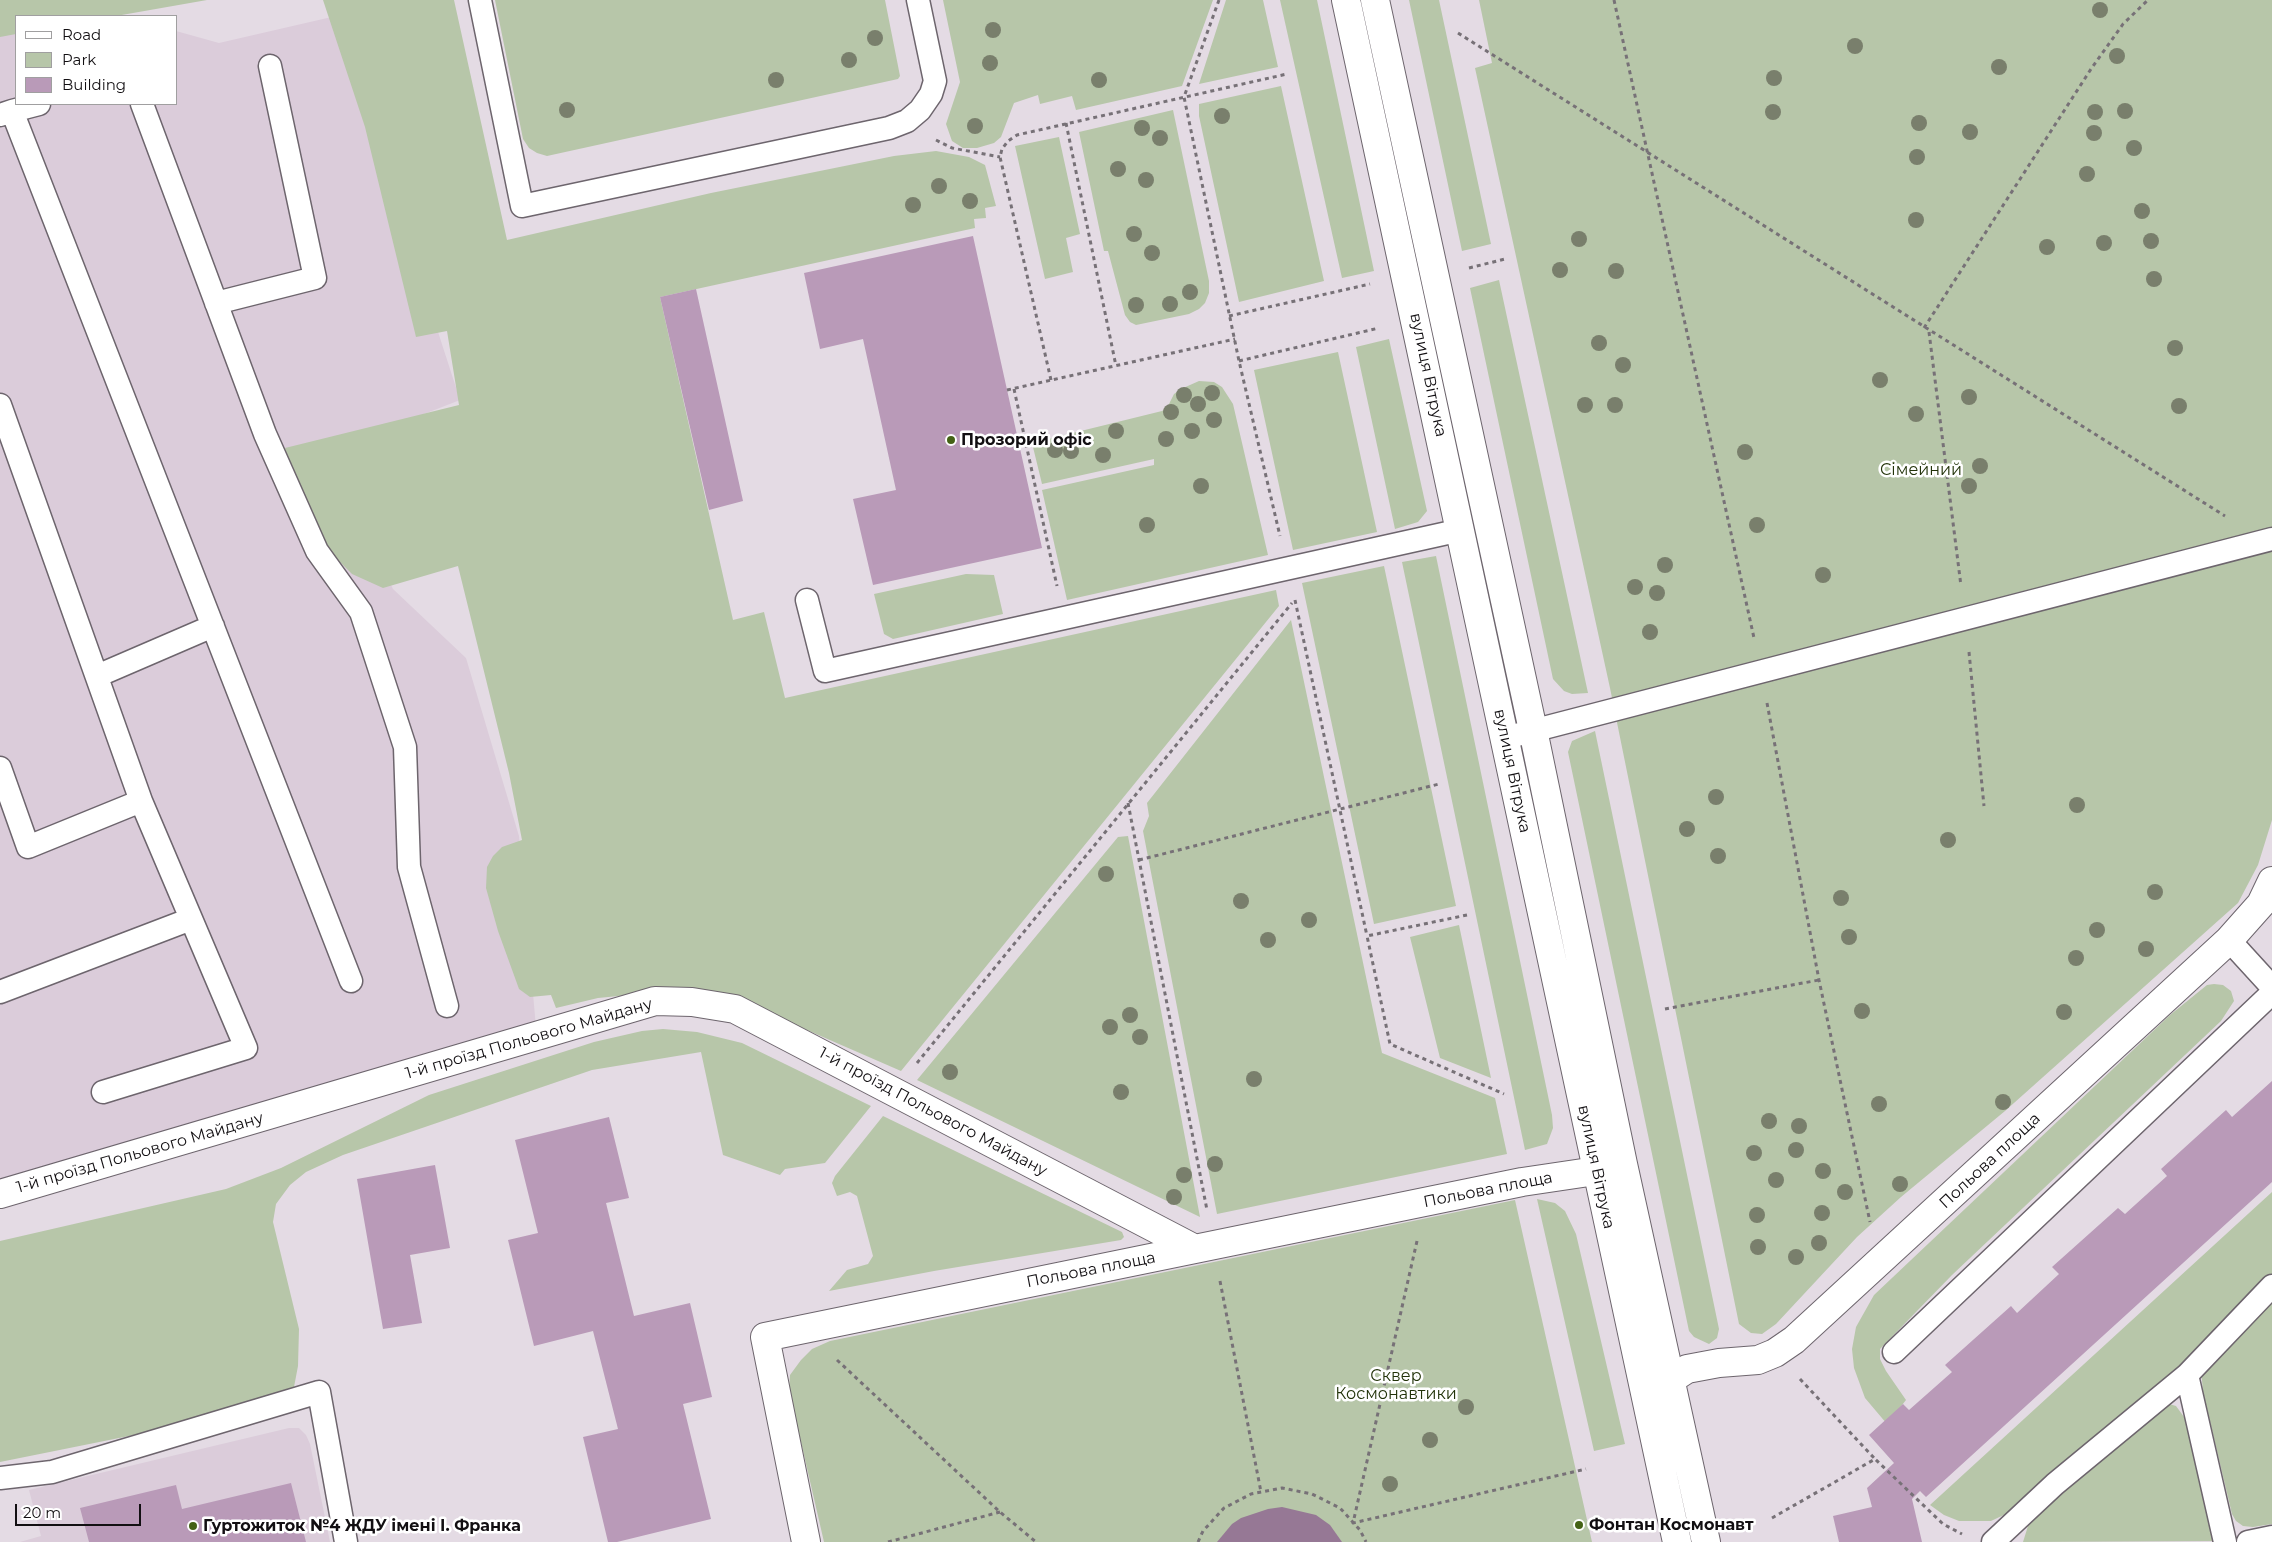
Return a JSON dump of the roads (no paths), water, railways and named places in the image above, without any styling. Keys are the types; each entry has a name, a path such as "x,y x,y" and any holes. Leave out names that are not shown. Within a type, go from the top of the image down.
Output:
{"street":[{"name":"вулиця Вітрука","path":"1346,0 1677,1542"},
{"name":"вулиця Вітрука","path":"1375,0 1533,730 1623,1164 1706,1542"},
{"name":"Польова площа","path":"1670,1380 1687,1369 1720,1362 1758,1360 1775,1354 1794,1340 2230,940 2261,904 2272,881"},
{"name":"1-й проїзд Польового Майдану","path":"0,1194 655,1001 692,1002 736,1009 1204,1248"},
{"name":"Польова площа","path":"806,1542 765,1337 1522,1182 1596,1171 1623,1164"}],"lane":[{"path":"480,0 522,206 889,128 907,121 920,110 931,94 935,81 918,0"},
{"path":"216,303 315,278 270,66"},
{"path":"35,105 6,113 213,626 351,981"},
{"path":"142,105 265,434 318,551 361,612 405,747 409,867 447,1006"},
{"path":"0,405 141,801 246,1048 103,1092"},
{"path":"807,600 825,671 1461,530"},
{"path":"1505,738 2268,540"},
{"path":"97,676 213,626"},
{"path":"0,768 28,846 141,801"},
{"path":"0,992 191,919"},
{"path":"2230,940 2272,987"},
{"path":"1894,1352 2272,993"},
{"path":"1993,1542 2055,1484 2187,1375 2272,1286"},
{"path":"2187,1375 2225,1542"},
{"path":"0,1478 52,1472 319,1392 346,1542"},
{"path":"2248,1542 2272,1537"}],"place":[{"name":"Прозорий офіс","path":"951,440"},
{"name":"Фонтан Космонавт","path":"1579,1525"},
{"name":"Гуртожиток №4 ЖДУ імені І. Франка","path":"193,1526"}],"park label":[{"name":"Сімейний","path":"1921,470"},
{"name":"Сквер Космонавтики","path":"1396,1385"}]}
